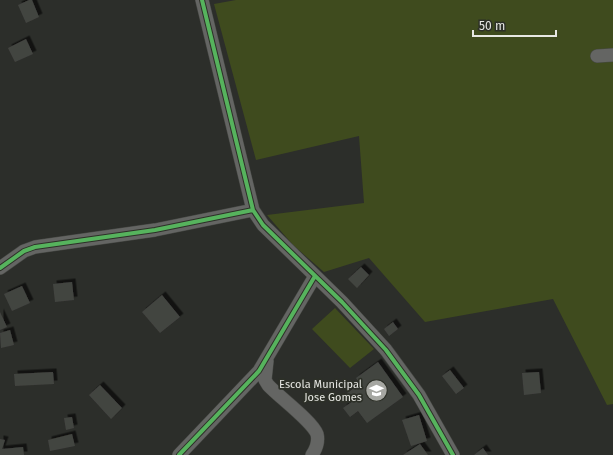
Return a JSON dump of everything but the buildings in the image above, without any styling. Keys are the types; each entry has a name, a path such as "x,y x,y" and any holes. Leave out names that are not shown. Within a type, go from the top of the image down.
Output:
{"street":[{"path":"202,0 253,210 264,225 342,302 386,350 419,395 453,455"},
{"path":"597,56 613,55"},
{"path":"0,268 24,251 35,247 155,230 253,210"},
{"path":"179,455 259,371 315,276"},
{"path":"267,359 265,380 268,385 306,421 316,433 316,448 312,455"}],"green space":[{"path":"236,0 613,0 613,404 607,405 553,299 425,322 369,258 324,272 293,245 267,215 364,203 359,136 256,160 214,4"},
{"path":"335,308 374,349 350,368 312,329"}],"cycle path":[{"path":"202,0 253,210 263,225 342,302 386,350 419,395 453,455"},
{"path":"0,268 24,251 35,247 155,230 253,210"},
{"path":"179,455 259,371 315,276"}],"place":[{"name":"Escola Municipal Jose Gomes","path":"377,390"}]}
